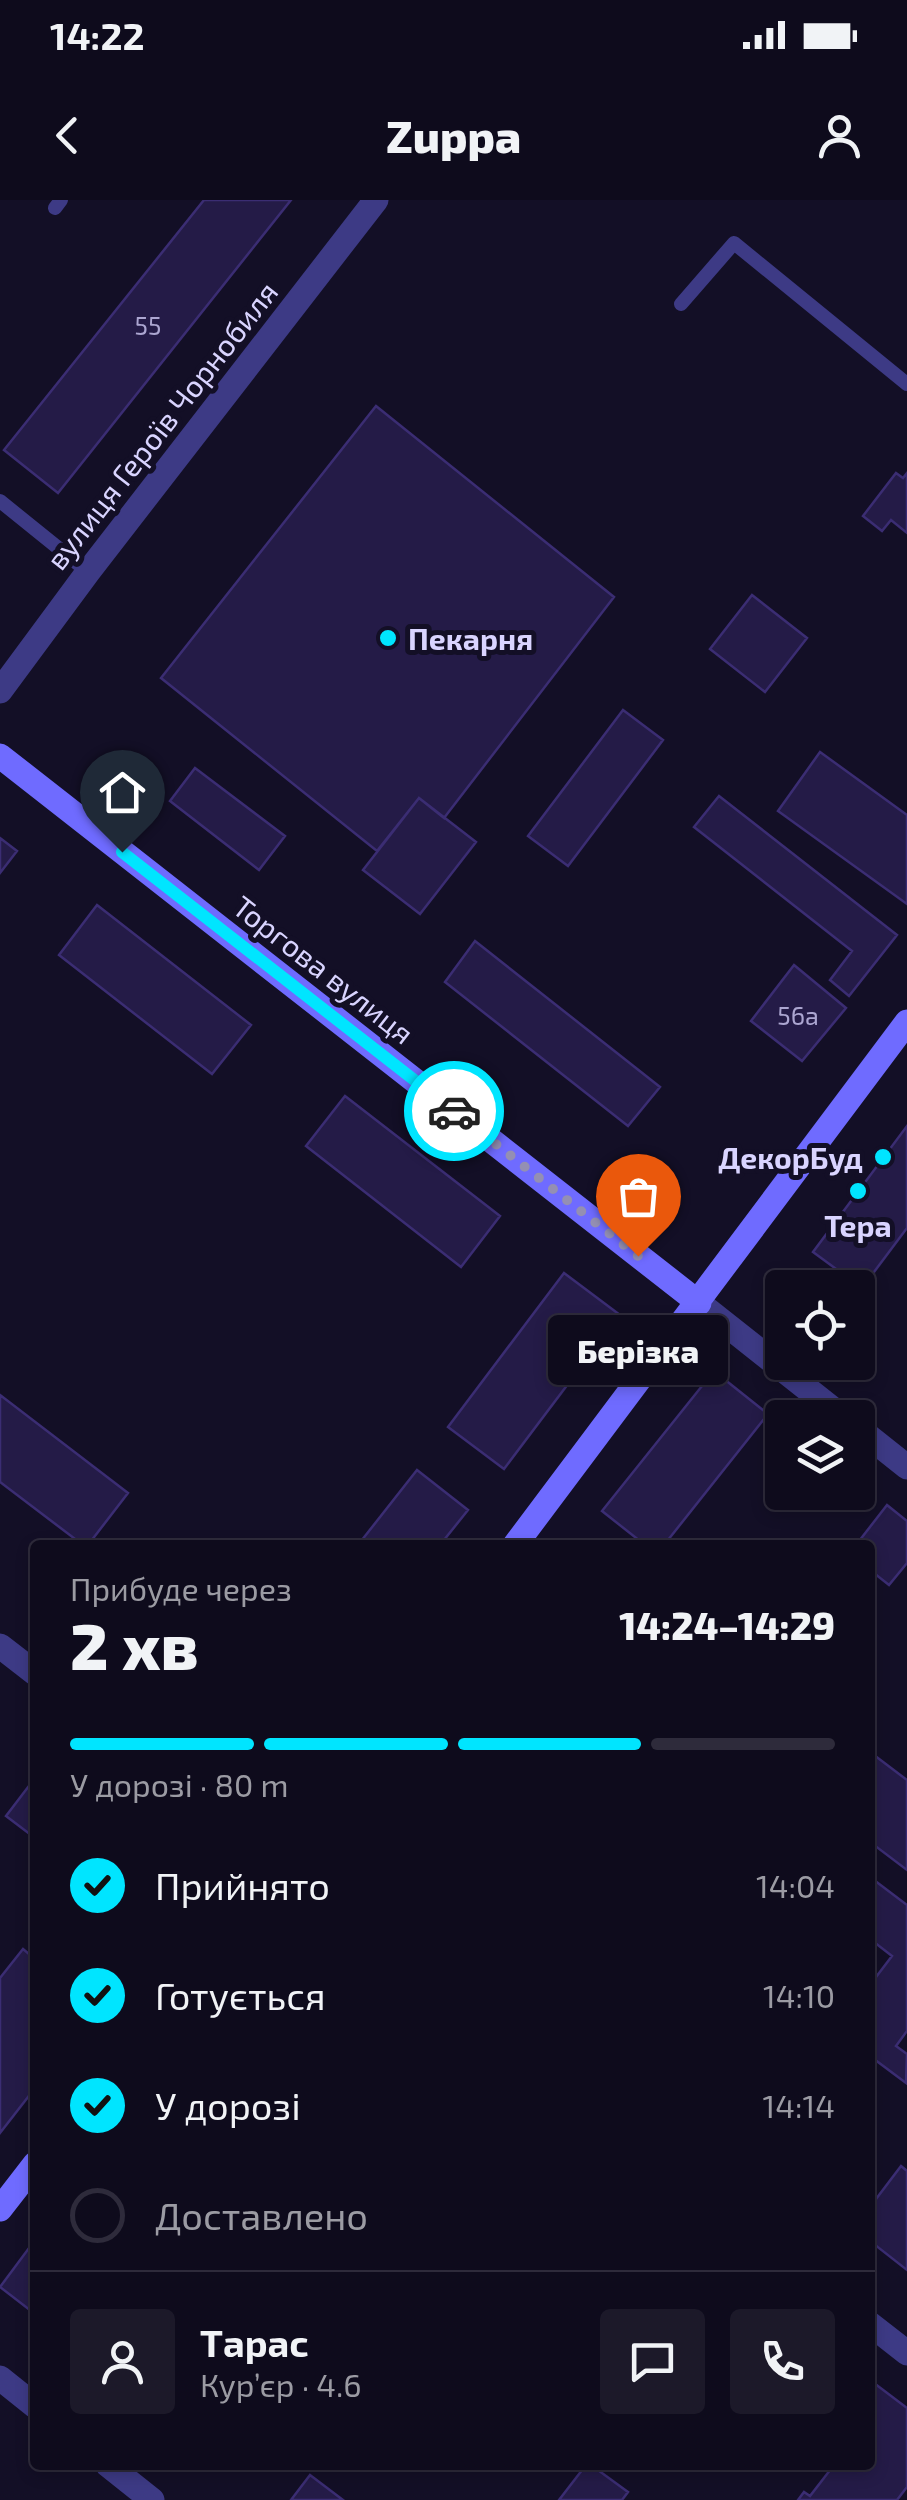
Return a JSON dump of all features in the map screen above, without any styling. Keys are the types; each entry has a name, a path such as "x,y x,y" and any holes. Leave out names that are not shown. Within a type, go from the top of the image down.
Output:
{"street":[{"name":"вулиця Героїв Чорнобиля","path":"0,692 376,200"},
{"name":"Торгова вулиця","path":"0,756 821,1400"},
{"path":"519,1540 907,1022"},
{"path":"875,1442 907,1467"},
{"path":"0,1646 30,1669"},
{"path":"0,2209 30,2170"},
{"path":"875,2328 907,2353"},
{"path":"0,2378 30,2402"},
{"path":"114,2470 152,2500"}],"lane":[{"path":"681,304 734,243 907,384"},
{"path":"0,501 88,572"}],"building":[{"path":"204,200 291,200 58,493 4,450"},
{"name":"Пекарня","path":"376,406 614,597 444,818 419,798 377,851 161,678"},
{"path":"896,473 903,478 907,473 907,533 891,520 882,531 863,516"},
{"path":"752,595 807,638 765,692 710,649"},
{"path":"623,710 663,740 568,866 528,836"},
{"path":"820,752 907,815 907,904 778,811"},
{"path":"195,768 285,836 259,870 170,801"},
{"path":"719,796 897,935 849,996 830,980 852,951 694,827"},
{"path":"419,798 476,842 420,914 363,870"},
{"path":"0,838 17,851 0,873"},
{"path":"97,905 251,1025 212,1074 59,955"},
{"path":"475,941 660,1087 628,1126 445,982"},
{"path":"794,965 846,1008 802,1061 751,1021"},
{"path":"345,1096 500,1216 461,1267 306,1146"},
{"path":"907,1126 907,1228 875,1271 838,1270 813,1252"},
{"path":"564,1273 620,1315 504,1469 448,1427"},
{"path":"714,1371 765,1412 765,1418 668,1540 639,1540 602,1511"},
{"path":"0,1395 128,1493 92,1540 76,1540 0,1482"},
{"path":"417,1470 468,1510 444,1540 362,1540"},
{"path":"887,1505 907,1521 907,1563 889,1585 875,1574 875,1540 860,1540"},
{"path":"875,1756 907,1780 907,1870 875,1846"},
{"path":"30,1785 30,1834 6,1816"},
{"path":"875,1881 907,1905 907,2031 896,2046 907,2054 906,2083 875,2060 875,1978 892,1956 875,1943"},
{"path":"23,1949 30,1955 30,2094 0,2133 0,1978"},
{"path":"901,2166 907,2171 907,2270 875,2245 875,2200"},
{"path":"30,2247 30,2310 0,2287"},
{"path":"875,2384 907,2408 907,2487 897,2500 798,2500 804,2492 810,2496 830,2470 875,2470"},
{"path":"582,2470 598,2470 628,2492 622,2500 559,2500"},
{"path":"310,2475 343,2500 291,2500"}],"way so far":[{"path":"454,1111 638,1256"}],"place":[{"name":"Пекарня","path":"388,638"},
{"name":"ДекорБуд","path":"883,1157"},
{"name":"Тера","path":"858,1191"},
{"name":"Берізка","path":"638,1256"}],"route":[{"path":"122,852 454,1111"}]}
